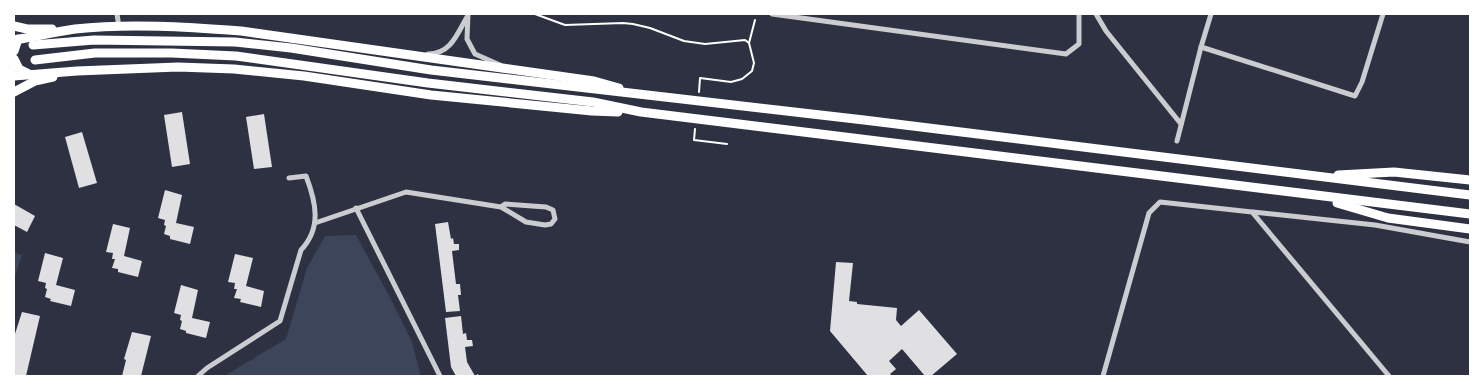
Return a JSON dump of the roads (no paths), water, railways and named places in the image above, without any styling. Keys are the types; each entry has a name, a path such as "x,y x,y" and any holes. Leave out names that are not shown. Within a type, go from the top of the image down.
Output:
{"main road":[{"path":"14,26 27,29 119,27 241,31 594,81 643,94"},
{"path":"14,51 16,39 75,29"},
{"path":"33,46 94,40 235,42 291,48 440,71 592,90 643,94 1470,195"},
{"path":"35,60 95,53 172,53 236,56 428,83 593,102 641,112 1470,214"},
{"path":"14,59 19,69 30,74"},
{"path":"14,76 77,71 178,67 234,69 304,76 431,95 592,111 641,112"},
{"path":"14,92 35,81 77,71"},
{"path":"1312,176 1394,172 1470,180"},
{"path":"1310,195 1388,218 1470,229"}],"street":[{"path":"117,14 119,27"},
{"path":"772,14 1066,54 1079,44 1079,14"},
{"path":"1096,14 1106,31 1181,124"},
{"path":"1177,142 1211,14"},
{"path":"1201,47 1354,96 1362,82 1383,14"},
{"path":"403,54 434,54 449,48 467,16"},
{"path":"467,16 467,39 475,54 510,69"},
{"path":"198,376 207,368 280,321 298,257 316,223 313,200 306,176 289,178"},
{"path":"316,223 406,192 501,207 526,222 545,226 551,224 555,219 553,210 546,207 505,204 501,207"},
{"path":"1103,376 1150,213 1160,202 1375,225 1470,242"},
{"path":"356,208 440,376"},
{"path":"1252,212 1389,376"}]}
